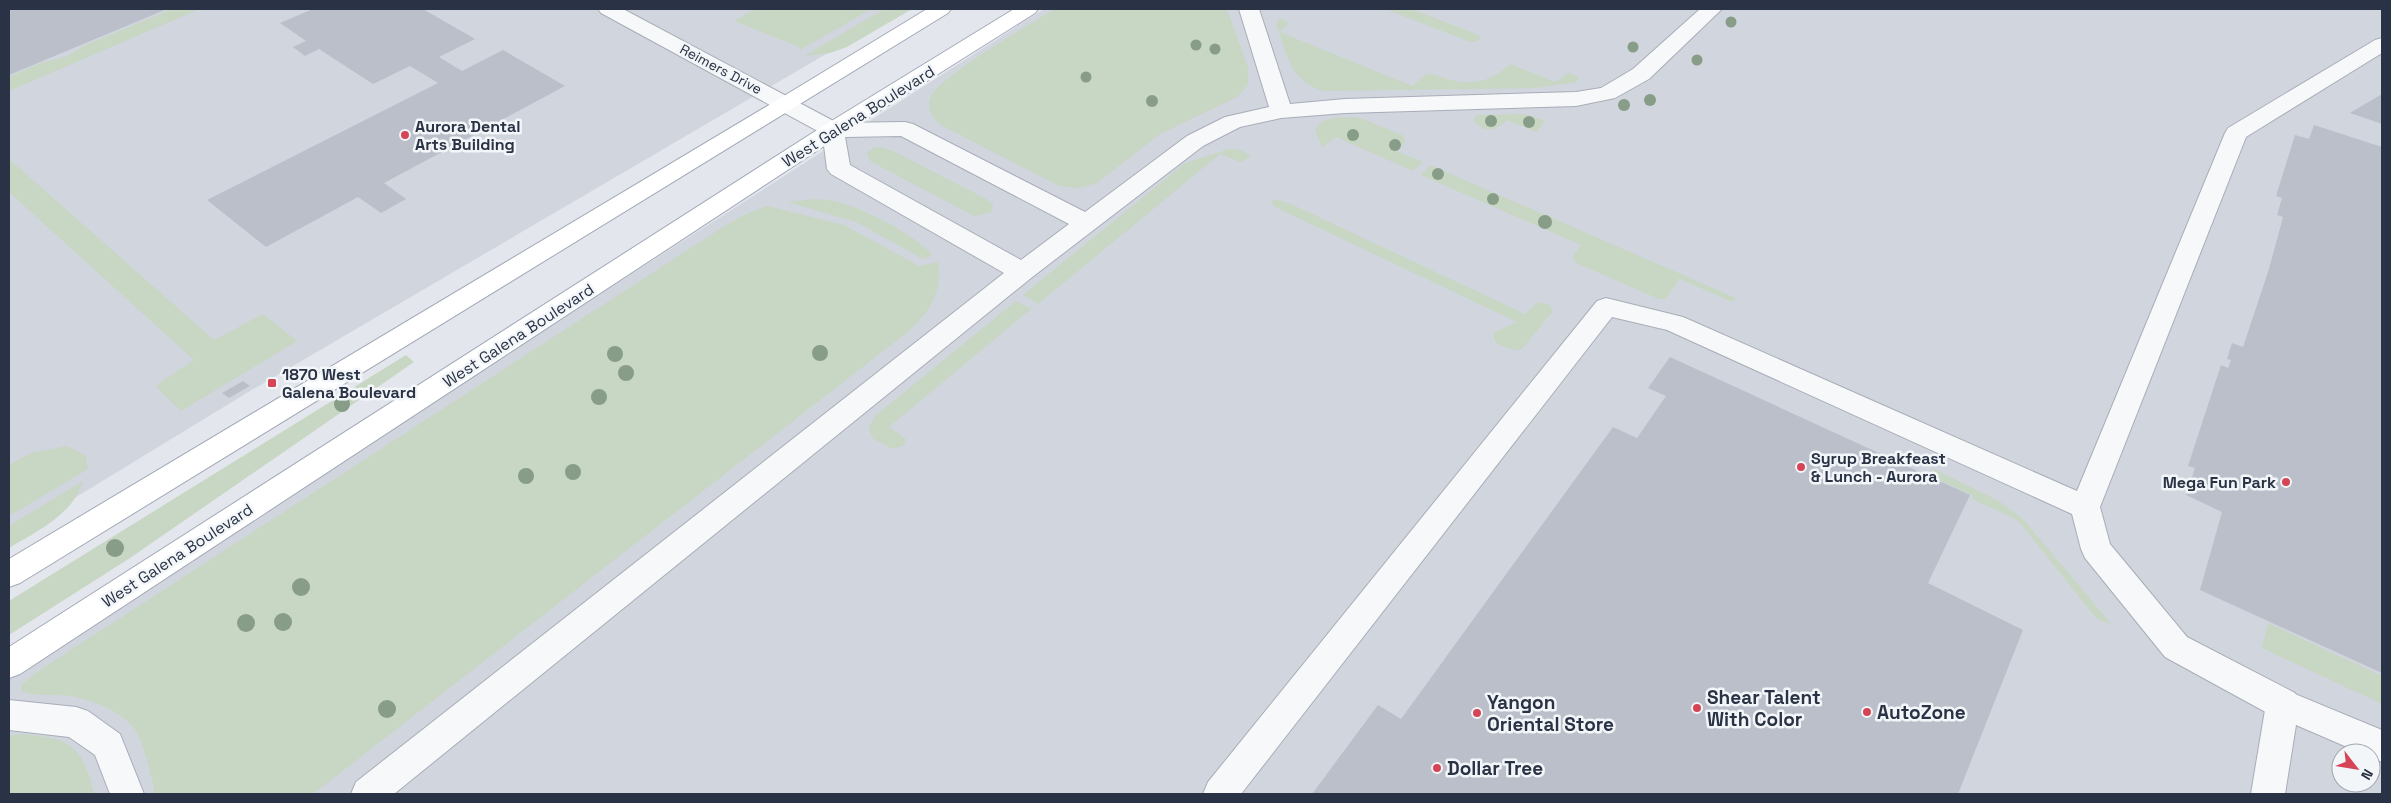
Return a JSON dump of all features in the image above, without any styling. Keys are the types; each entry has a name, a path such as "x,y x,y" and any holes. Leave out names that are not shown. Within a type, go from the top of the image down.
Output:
{"main road":[{"path":"9,574 941,9"},
{"name":"West Galena Boulevard","path":"9,664 833,130 1028,9"}],"street":[{"name":"Reimers Drive","path":"608,9 833,130"},
{"path":"1250,9 1281,111"},
{"path":"368,794 1022,272 1195,141 1233,122 1281,111 1345,106 1576,99 1607,93 1644,72 1712,9"},
{"path":"2382,44 2236,133 2085,506 2096,549 2176,647 2283,704 2382,746"},
{"path":"1022,272 839,169 833,130 904,129 1086,222"},
{"path":"1220,794 1606,307 1674,323 2085,506"},
{"path":"2268,794 2283,704"},
{"path":"9,715 76,722 108,745 127,794"}],"shaded area":[{"path":"9,9 903,9 250,391 9,538"},
{"path":"1044,9 2382,9 2382,794 9,794 9,674"}],"green space":[{"path":"172,9 200,9 9,91 9,77 36,65 69,55 81,47"},
{"path":"755,9 871,9 800,50 799,47 734,21"},
{"path":"884,9 912,9 847,47 830,53 804,56"},
{"path":"1055,9 1227,9 1248,68 1248,85 1237,97 1160,134 1097,183 1079,188 1059,186 939,124 929,107 931,96 937,88 987,51"},
{"path":"1385,9 1411,9 1479,35 1481,38 1475,42 1468,41"},
{"path":"1280,19 1288,24 1280,32 1412,86 1427,74 1459,82 1475,82 1490,78 1510,64 1555,82 1568,73 1575,75 1579,79 1576,82 1536,88 1324,91 1303,81 1291,65 1276,23"},
{"path":"1525,114 1543,120 1544,123 1536,132 1507,120 1499,127 1486,129 1473,120 1476,115"},
{"path":"1358,117 1404,136 1405,142 1397,151 1423,162 1413,171 1336,137 1322,147 1315,130 1323,121 1334,118"},
{"path":"875,147 897,153 986,199 993,205 992,212 974,216 870,161 867,153"},
{"path":"1229,149 1241,150 1251,157 1241,162 1220,154 1038,304 1023,295 1185,163"},
{"path":"9,159 214,340 263,314 297,341 181,411 157,388 158,384 194,360 9,192"},
{"path":"1430,165 1736,298 1732,302 1680,279 1665,299 1659,299 1576,263 1572,257 1581,245 1421,175"},
{"path":"815,199 838,202 874,216 915,240 932,255 923,259 856,222 788,202"},
{"path":"1274,199 1291,204 1525,314 1538,302 1550,305 1553,311 1522,349 1515,350 1496,343 1493,333 1517,322 1277,208 1271,203"},
{"path":"767,206 844,225 919,266 938,262 938,283 929,308 909,331 313,794 155,794 141,741 134,728 121,716 96,703 79,698 64,695 33,694 21,691 22,684 40,670 723,227 746,214"},
{"path":"1016,301 1031,309 889,427 906,439 903,446 892,449 872,438 869,427 875,416"},
{"path":"406,355 414,362 130,558 9,635 9,601"},
{"path":"67,446 85,455 88,469 9,516 9,465 31,453"},
{"path":"1934,469 1999,501 2024,520 2112,625 2096,618 2021,524 2015,519 1972,499 1973,496 1931,476"},
{"path":"83,481 78,493 63,513 9,548 9,526"},
{"path":"2268,623 2382,676 2382,704 2262,648"},
{"path":"21,734 52,738 72,747 85,765 94,794 9,794 9,735"}],"building":[{"path":"9,9 167,9 9,75"},
{"name":"Aurora Dental Arts Building","path":"313,9 423,9 475,39 439,57 462,71 503,50 565,86 384,183 406,199 381,213 358,197 266,247 207,200 438,83 410,66 373,84 319,49 305,56 293,47 306,41 280,23"},
{"path":"2382,94 2382,124 2350,113"},
{"name":"Mega Fun Park","path":"2314,125 2382,147 2382,673 2200,590 2222,512 2186,495 2195,468 2188,466 2221,365 2228,368 2231,360 2227,359 2232,343 2243,347 2269,269 2283,217 2277,215 2282,198 2276,196 2295,135 2309,139"},
{"path":"1670,357 1970,495 1928,583 2023,630 1958,794 1312,794 1378,705 1401,719 1613,427 1637,438 1666,396 1648,388"},
{"path":"243,381 250,386 229,398 222,393"}],"place":[{"name":"Aurora Dental Arts Building","path":"405,135"},
{"name":"1870 West Galena Boulevard","path":"272,383"},
{"name":"Syrup Breakfeast & Lunch - Aurora","path":"1801,467"},
{"name":"Mega Fun Park","path":"2286,482"},
{"name":"Shear Talent With Color","path":"1697,708"},
{"name":"AutoZone","path":"1867,712"},
{"name":"Yangon Oriental Store","path":"1477,713"},
{"name":"Dollar Tree","path":"1437,768"}]}
